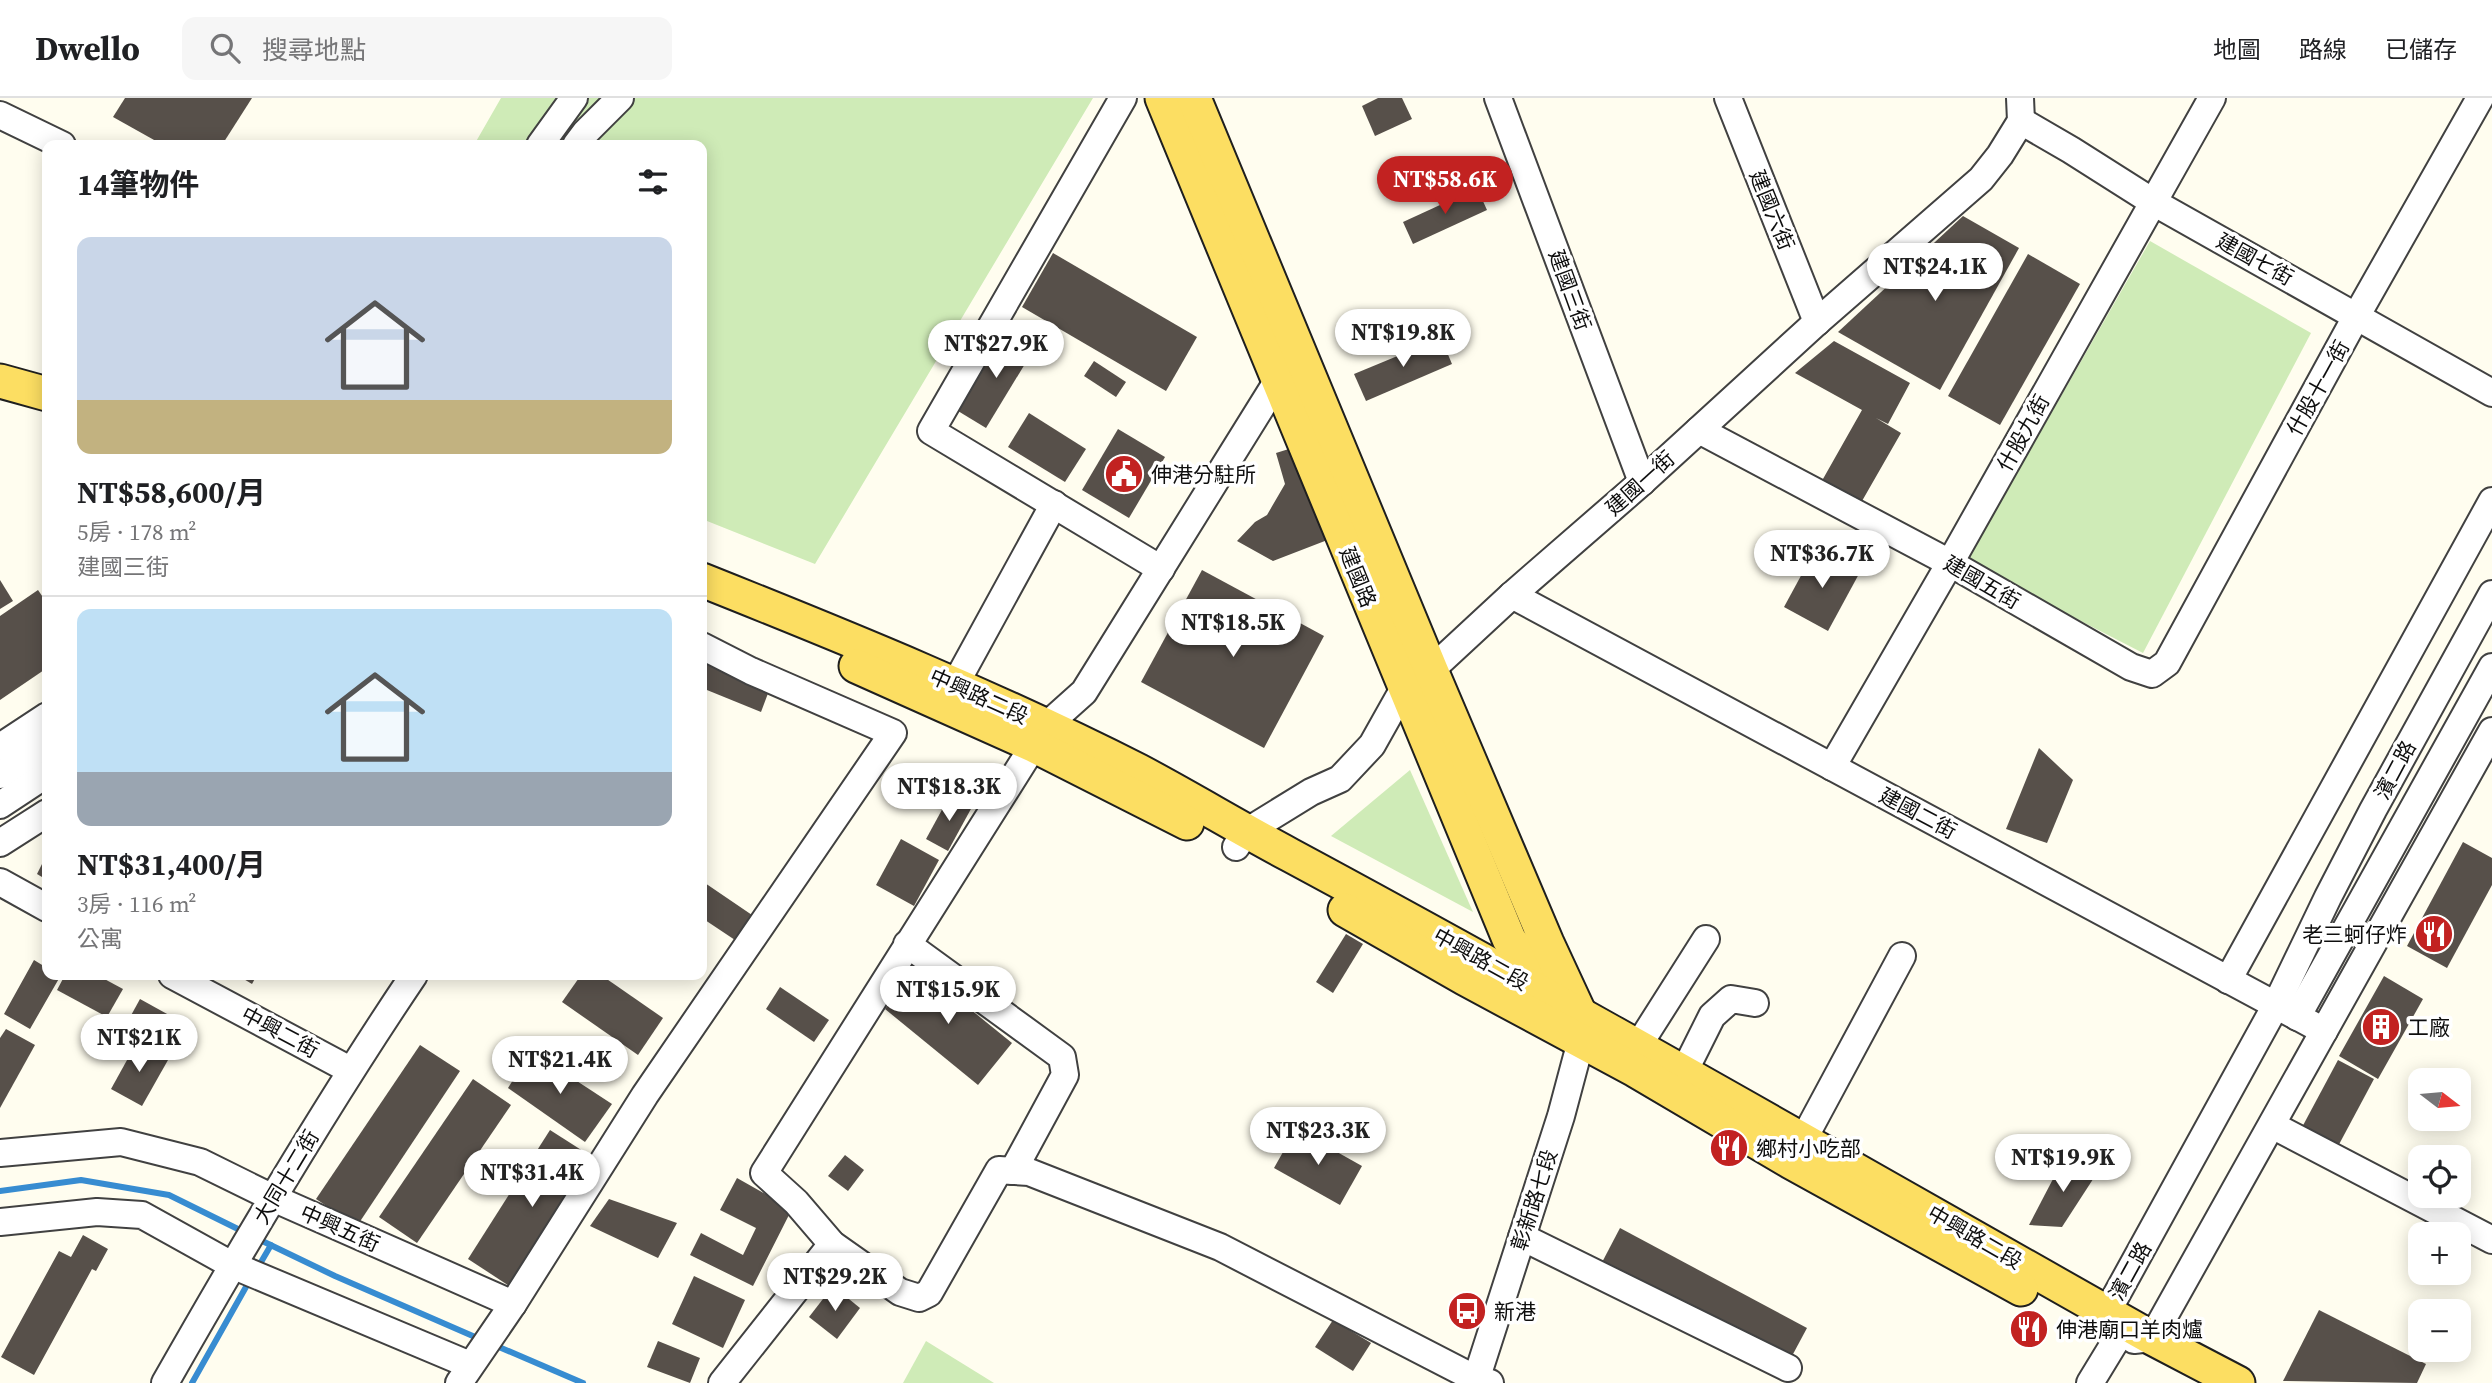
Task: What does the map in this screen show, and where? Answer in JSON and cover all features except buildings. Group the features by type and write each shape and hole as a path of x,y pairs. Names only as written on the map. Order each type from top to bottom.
{"main road":[{"name":"建國路","path":"1162,98 1509,939 1551,997 1581,1028"},
{"name":"建國路","path":"1194,98 1581,1028"},
{"path":"2,376 42,371"},
{"path":"2,376 42,392"},
{"name":"中興路二段","path":"707,582 844,636 949,695"},
{"name":"中興路二段","path":"707,606 949,695 1041,736 1551,997"},
{"name":"中興路二段","path":"1241,840 1464,978 1581,1028 1637,1046 1684,1072 1797,1151"},
{"name":"中興路二段","path":"1581,1028 2111,1327 2192,1383"},
{"name":"中興路二段","path":"2111,1327 2152,1338 2238,1383"}],"street":[{"path":"544,140 574,98"},
{"path":"579,140 620,98"},
{"path":"1123,98 930,431 1161,569"},
{"name":"建國三街","path":"1498,98 1642,482"},
{"name":"建國六街","path":"1728,98 1817,322"},
{"name":"什股九街","path":"1832,767 2212,98"},
{"name":"什股十一街","path":"2152,674 2167,663 2357,315 2480,98"},
{"name":"建國一街","path":"1241,840 1311,792 1340,779 1372,745 1404,688 1431,670 1817,322 1981,179 2000,155 2021,110"},
{"name":"建國七街","path":"2021,110 2071,149 2153,202 2492,393"},
{"path":"0,116 51,140"},
{"path":"1278,380 1084,692 1041,736 764,1173 796,1202 832,1244 900,1292 919,1298 929,1293 999,1170 1029,1172 1220,1247 1480,1382"},
{"name":"建國五街","path":"1699,430 1950,563 2131,667 2152,674"},
{"path":"2228,980 2492,501"},
{"path":"949,695 1054,504"},
{"name":"濱二路","path":"2090,1383 2111,1327 2286,1011 2368,821 2492,594"},
{"name":"建國二街","path":"1512,595 2324,1031"},
{"path":"0,1222 97,1212 142,1215 232,1265 470,1366 509,1310 645,1095 893,733 751,671 707,649"},
{"path":"2286,1011 2492,667"},
{"path":"0,747 42,719"},
{"path":"2152,1338 2492,731"},
{"path":"0,775 42,747"},
{"path":"0,805 42,777"},
{"path":"0,843 42,816"},
{"path":"0,882 42,905"},
{"path":"1637,1046 1706,939"},
{"path":"907,944 1062,1057 1065,1075 1013,1171"},
{"path":"1797,1151 1902,956"},
{"name":"中興二街","path":"181,980 350,1070"},
{"name":"大同十二街","path":"165,1383 232,1265 350,1070 411,980"},
{"path":"1684,1072 1712,1016 1731,999 1755,1003"},
{"name":"彰新路七段","path":"1480,1382 1561,1116 1581,1028"},
{"path":"2272,1125 2492,1240"},
{"name":"中興五街","path":"0,1153 121,1142 200,1163 509,1310"},
{"path":"1522,1237 1788,1368"},
{"path":"722,1383 832,1244"}],"green space":[{"path":"501,98 1093,98 815,564 707,521 707,140 477,140"},
{"path":"2150,241 2311,333 2143,653 1966,562"},
{"path":"1410,770 1473,912 1331,836"},
{"path":"926,1341 994,1383 903,1383"}],"waterway":[{"path":"0,1191 81,1180 169,1195 246,1233"},
{"path":"256,1238 335,1276 482,1340"},
{"path":"257,1269 271,1245"},
{"path":"192,1383 251,1278"},
{"path":"492,1344 583,1383"}],"place":[{"name":"伸港分駐所","path":"1124,474"},
{"name":"老三蚵仔炸","path":"2434,934"},
{"name":"工廠","path":"2381,1027"},
{"name":"鄉村小吃部","path":"1729,1148"},
{"name":"新港","path":"1467,1311"},
{"name":"伸港廟口羊肉爐","path":"2029,1329"}]}
